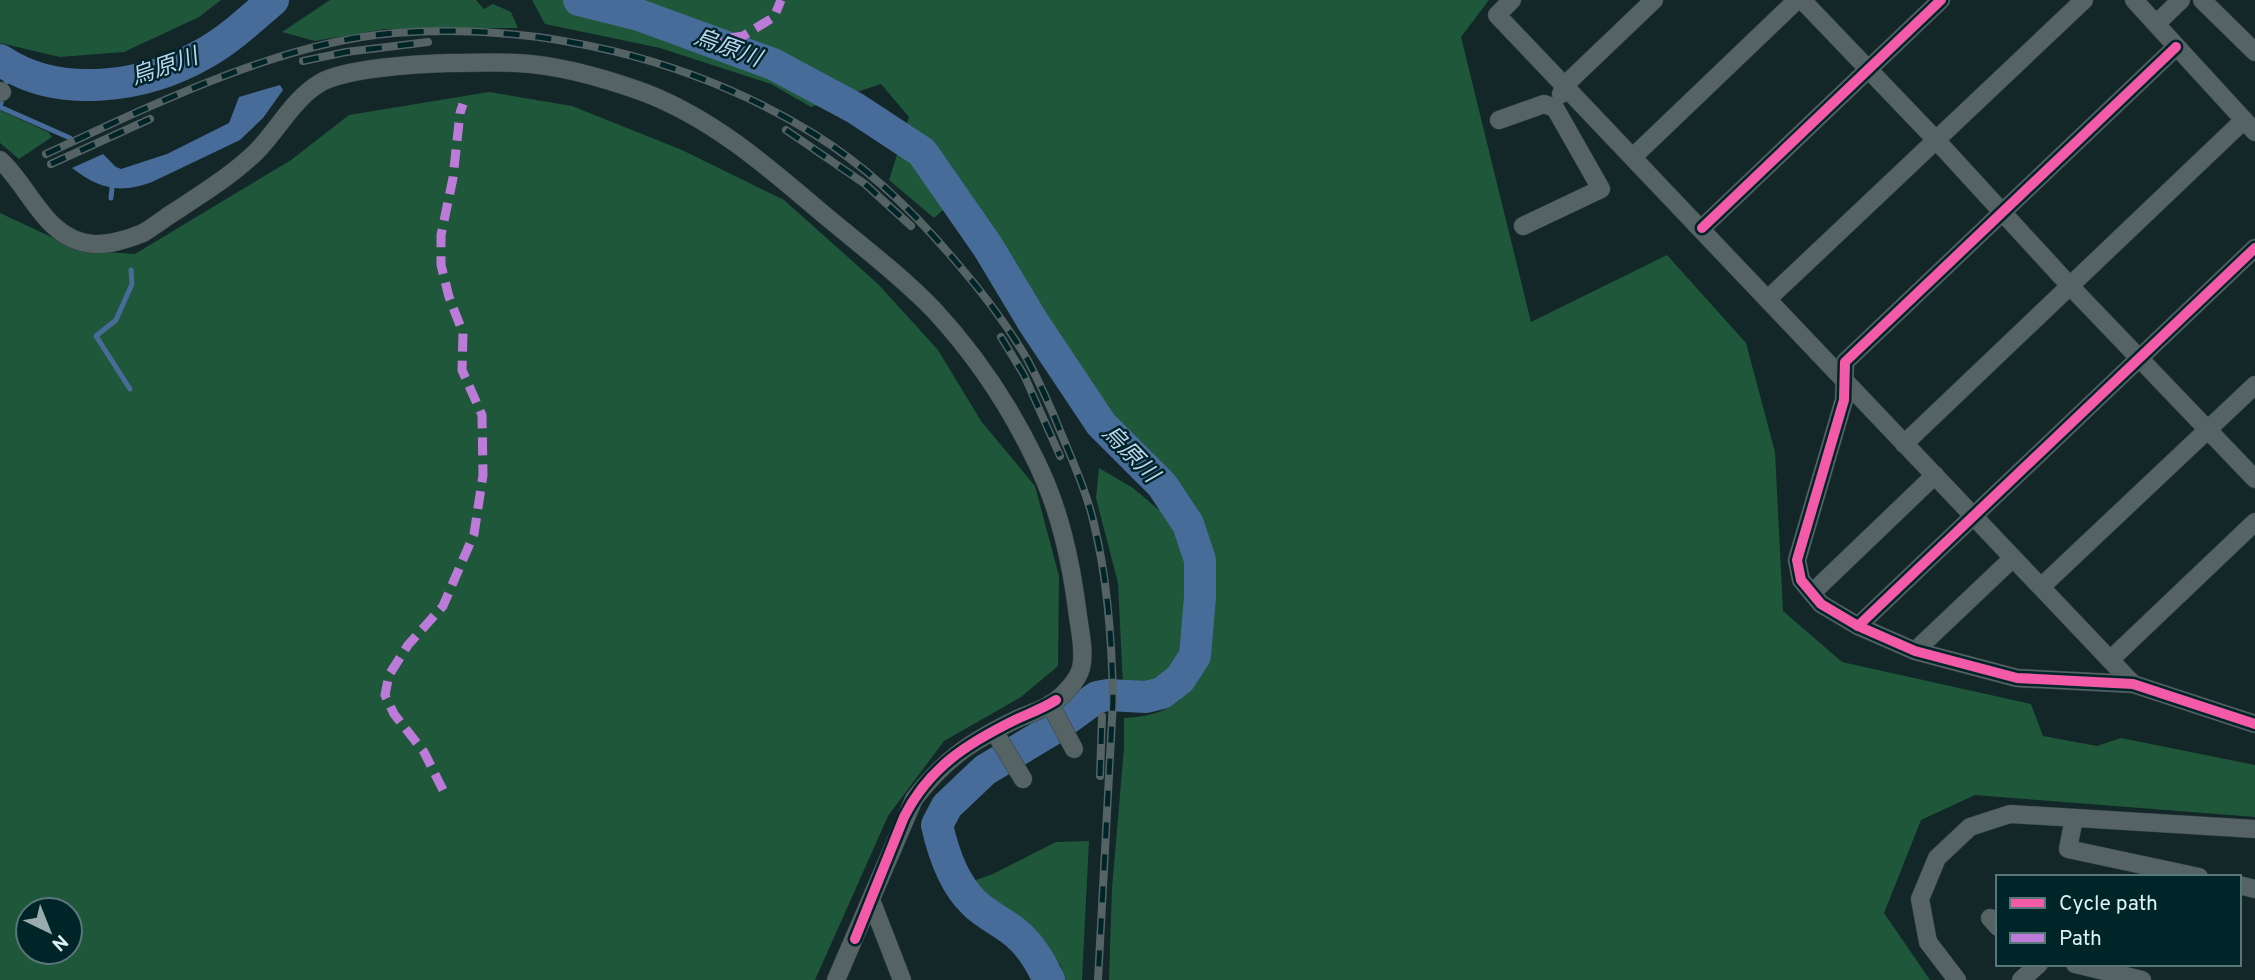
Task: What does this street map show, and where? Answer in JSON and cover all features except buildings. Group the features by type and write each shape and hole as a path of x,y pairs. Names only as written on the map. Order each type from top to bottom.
{"street":[{"path":"1512,0 1497,15 1769,298 2133,684"},
{"path":"1555,108 1565,85 1654,0"},
{"path":"1634,156 1800,0 1937,141 2071,287 2255,479"},
{"path":"1702,228 1941,0"},
{"path":"1769,298 2084,0"},
{"path":"1904,443 2249,126 2134,0"},
{"path":"2156,24 2181,0"},
{"path":"2202,0 2252,43"},
{"path":"2176,47 1845,362 1844,400 1797,560 1801,580 1821,604 1858,626 1915,651 2017,678 2133,684 2255,724"},
{"path":"0,160 52,226 67,238 94,244 119,241 143,233 223,181 254,154 302,99 321,82 351,74 419,64 520,63 574,71 642,92 678,107 721,132 764,163 931,307 958,338 1021,430 1048,486 1066,541 1081,645 1080,669 1074,681 1053,706 952,756 914,799 836,980"},
{"path":"1499,120 1544,104 1555,108 1601,189 1522,226"},
{"path":"1858,626 2255,248"},
{"path":"2042,587 2255,385"},
{"path":"1812,593 1935,475"},
{"path":"2110,660 2255,522"},
{"path":"1915,651 2013,558"},
{"path":"1053,706 1072,744"},
{"path":"996,734 1023,779"},
{"path":"1957,980 1927,942 1920,899 1937,858 1970,827 2010,814 2255,829"},
{"path":"2074,818 2068,849 2190,875"},
{"path":"871,900 902,980"},
{"path":"2083,966 2142,980"}],"green space":[{"path":"0,0 221,0 199,17 124,52 60,57 0,43"},
{"path":"330,0 476,0 484,9 493,4 511,12 518,28 384,29 315,41 282,32"},
{"path":"532,0 1489,0 1461,37 1531,322 1667,255 1746,343 1775,452 1783,611 1842,662 2031,704 2043,736 2097,746 2121,738 2255,765 2255,817 1975,795 1921,820 1884,913 1930,980 1109,980 1112,888 1124,748 1124,718 1150,715 1175,704 1187,690 1194,669 1179,669 1147,685 1123,685 1118,583 1096,498 1099,468 1133,488 1171,520 1191,507 1087,416 1030,333 961,194 934,218 889,180 909,117 881,84 811,107 771,84 660,48 545,24"},
{"path":"489,92 572,106 682,150 784,200 878,284 938,350 981,421 1035,486 1059,576 1058,666 1021,697 944,741 888,816 815,980 0,980 0,213 79,250 135,254 291,160 349,115"},
{"path":"0,110 48,132 52,137 19,159 0,143"},
{"path":"1089,841 1082,980 1063,980 1061,966 1033,933 989,907 976,880 1056,842"}],"water":[{"path":"280,85 283,90 263,118 240,140 152,182 130,188 110,187 92,181 72,168 103,154 121,169 167,154 229,123 239,97"}],"waterway":[{"name":"烏原川","path":"0,60 23,73 48,81 75,85 129,81 181,65 205,53 232,35 273,0"},
{"name":"烏原川","path":"579,0 639,15 773,64 855,108 922,152 988,247 1033,322 1101,424 1162,485 1188,524 1200,560 1200,597 1195,656 1180,679 1162,693 1146,697 1097,697 1053,729 985,770 947,806 937,825 946,856 960,886 979,908 1023,940 1036,956 1049,980"},
{"path":"10,66 0,107 70,138"},
{"path":"111,198 112,188"},
{"path":"130,389 96,336 116,320 132,284 131,270"}],"railway":[{"path":"46,154 172,97 261,63 351,39 395,33 449,31 504,33 558,40 665,66 767,107 814,134 854,162 891,193 925,227 976,286 1011,334 1045,396 1091,512 1106,589 1113,701 1098,980"},
{"path":"303,61 346,52 428,42"},
{"path":"51,164 150,119"},
{"path":"786,130 865,184 911,226"},
{"path":"1001,337 1024,375 1060,456"},
{"path":"1100,776 1102,716"}],"marked path":[{"path":"704,42 743,36 774,17 781,0"},
{"path":"443,790 424,752 394,714 385,695 389,675 408,645 443,606 474,534 483,475 482,415 462,370 463,333 449,297 441,265 441,235 453,178 463,104"}],"cycle path":[{"path":"1702,228 1941,0"},
{"path":"2176,47 1845,362 1844,400 1797,560 1801,580 1821,604 1858,626 1915,651 2017,678 2133,684 2255,724"},
{"path":"1858,626 2255,248"},
{"path":"855,939 904,817 925,784 966,747 1056,700"}]}
